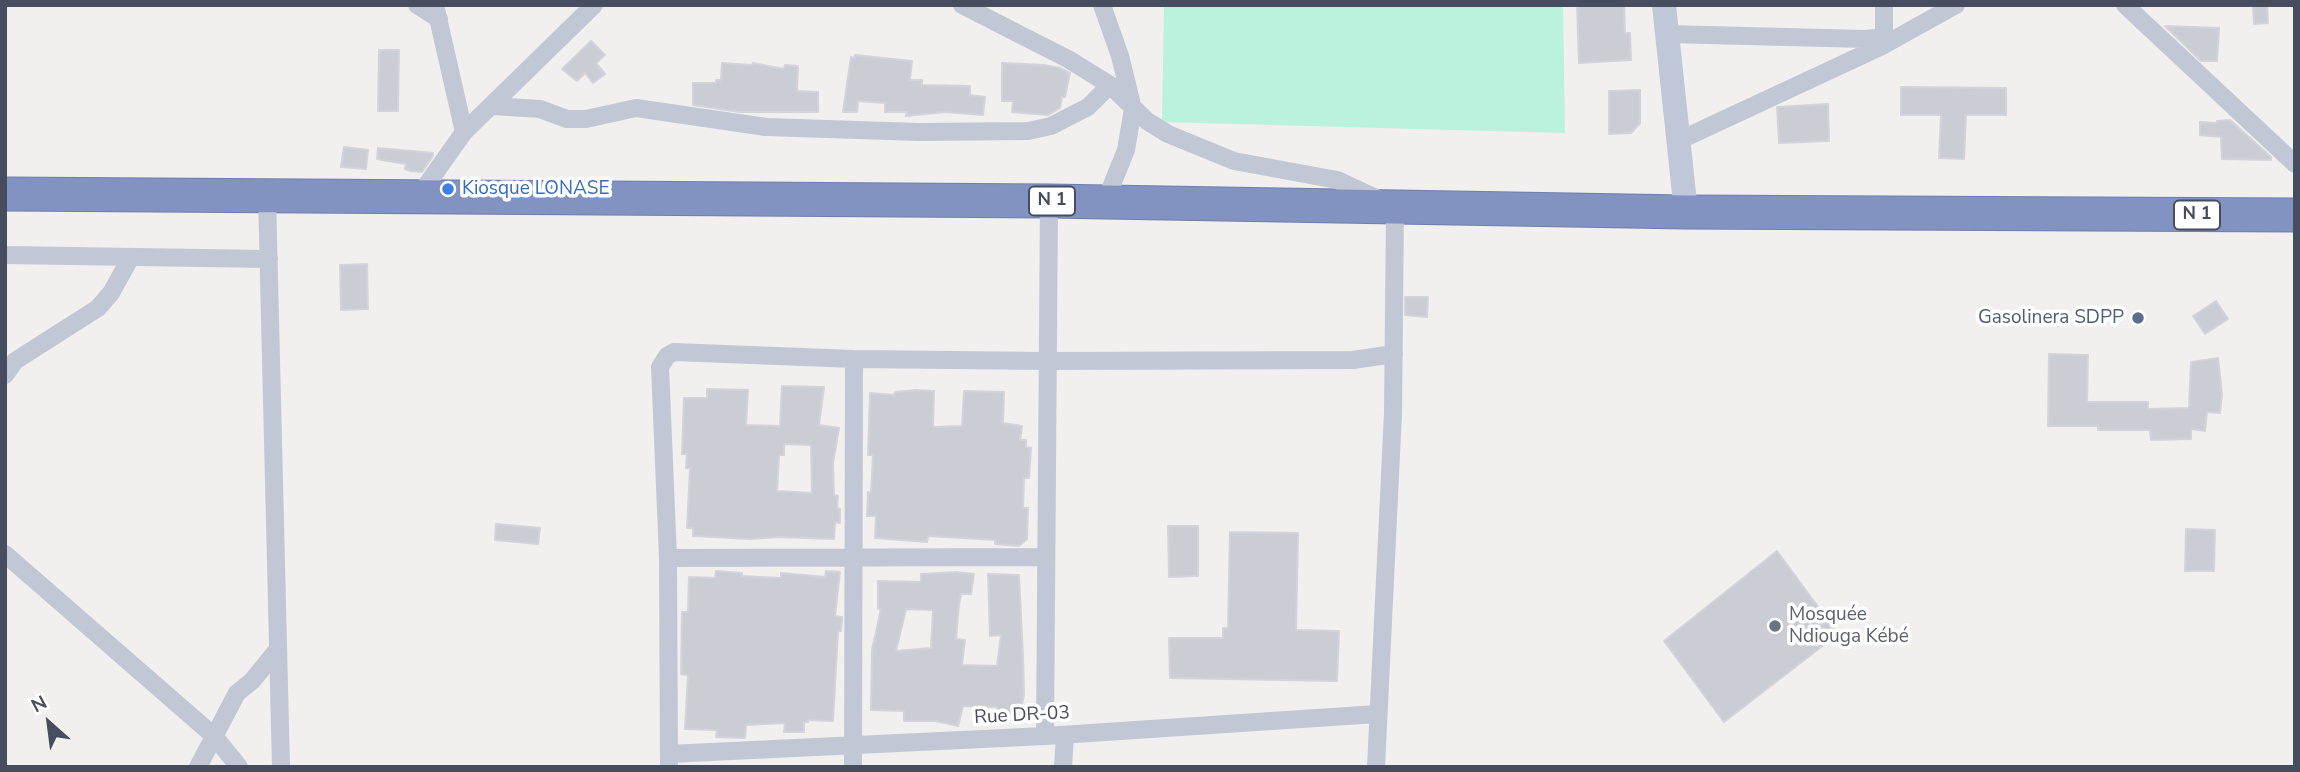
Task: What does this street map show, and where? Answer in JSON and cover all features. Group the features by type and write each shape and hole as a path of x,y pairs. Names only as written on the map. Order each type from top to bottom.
{"highway":[{"name":"N 1","path":"5,194 1049,201 1686,212 2295,215"}],"main road":[{"path":"1664,5 1686,212"}],"street":[{"path":"417,5 437,12 464,132"},
{"path":"418,197 464,132 594,5"},
{"path":"962,5 1068,59 1110,85 1133,109 1168,134 1234,161 1337,180 1395,207 1393,413 1376,767"},
{"path":"1102,5 1133,109 1126,150 1105,202"},
{"path":"1884,5 1884,41"},
{"path":"1678,141 1956,5"},
{"path":"2125,5 2295,164"},
{"path":"1668,34 1884,41"},
{"path":"492,106 540,109 567,119 586,119 636,108 766,127 919,132 1028,131 1051,127 1088,107 1110,85"},
{"path":"267,196 281,767"},
{"path":"1045,736 1049,201"},
{"path":"5,255 269,259"},
{"path":"5,375 15,361 98,309 111,293 131,257"},
{"path":"669,760 668,558 660,367 667,356 674,352 854,359 1048,361 1353,360 1394,354"},
{"path":"853,767 854,359"},
{"path":"5,554 214,736 239,767"},
{"path":"668,558 1046,558"},
{"path":"198,767 237,693 252,681 278,649"},
{"name":"Rue DR-03","path":"669,760 853,745 1065,735 1377,714"},
{"path":"1063,767 1065,735"}],"green space":[{"path":"1164,5 1563,5 1565,133 1162,122"}],"building":[{"path":"1577,5 1624,5 1625,33 1630,33 1631,60 1579,63"},
{"path":"2253,5 2267,5 2268,23 2254,24"},
{"path":"2165,26 2219,28 2217,61 2201,61"},
{"path":"591,41 605,55 596,63 605,74 593,83 585,73 577,81 562,69"},
{"path":"379,50 399,50 398,111 378,111"},
{"path":"855,55 912,61 910,80 922,80 922,85 970,86 970,95 985,97 983,115 945,112 906,116 907,112 885,112 885,103 858,101 857,112 843,112 851,57 855,58"},
{"path":"722,63 753,63 784,69 785,65 798,66 797,91 818,92 818,112 740,112 693,105 693,83 716,83 716,80 721,80"},
{"path":"1002,63 1044,65 1070,73 1060,108 1048,115 1012,112 1013,101 1002,101"},
{"path":"1901,87 2006,88 2006,115 1966,115 1964,159 1939,158 1941,115 1901,115"},
{"path":"1640,90 1640,123 1631,133 1609,134 1609,91"},
{"path":"1828,104 1829,141 1779,143 1777,107"},
{"path":"2230,120 2271,157 2271,160 2222,159 2221,137 2200,135 2200,122 2217,123"},
{"path":"344,147 368,150 366,169 341,167"},
{"path":"378,148 433,153 433,156 422,172 411,171 405,169 406,164 377,159"},
{"path":"367,264 368,309 341,310 340,265"},
{"path":"1405,297 1428,297 1427,317 1405,315"},
{"path":"2216,301 2228,319 2205,334 2193,316"},
{"path":"2049,354 2088,355 2087,402 2148,402 2148,409 2189,408 2191,362 2218,358 2222,394 2220,413 2207,412 2205,431 2191,429 2191,439 2151,440 2150,430 2048,426"},
{"path":"782,386 824,387 819,425 839,428 833,463 834,495 838,496 840,523 835,522 834,539 693,536 693,528 687,528 690,468 686,468 687,454 682,454 684,398 707,398 707,389 748,390 746,425 780,426","holes":["784,444 811,445 812,493 777,491 779,455 784,455"]},
{"path":"934,391 933,427 962,426 964,391 1004,392 1003,423 1022,426 1020,440 1026,440 1026,447 1031,448 1029,478 1024,478 1023,508 1028,508 1027,539 1019,546 995,544 995,540 928,536 927,542 875,538 876,516 867,516 873,455 868,455 870,393 894,395 895,392"},
{"path":"496,524 540,528 538,544 495,540"},
{"path":"1168,526 1198,526 1198,576 1169,577"},
{"path":"2186,529 2215,530 2214,571 2185,571"},
{"path":"1230,532 1298,533 1296,630 1339,631 1337,681 1170,678 1169,638 1223,638 1223,628 1228,628"},
{"name":"Mosquée Ndiouga Kébé","path":"1777,551 1838,634 1724,722 1664,641"},
{"path":"716,571 742,573 742,576 781,578 781,573 825,577 826,571 840,572 835,616 842,617 842,620 841,631 838,631 833,721 808,720 804,722 804,732 784,732 785,723 746,725 745,738 716,737 717,730 685,729 688,675 681,674 682,612 688,612 689,577 715,578"},
{"path":"921,574 974,574 971,594 961,594 959,605 956,639 965,640 962,665 997,666 1001,635 990,636 988,574 1019,575 1024,695 1020,713 995,715 997,707 963,706 958,726 936,721 904,721 904,711 871,710 872,650 881,609 878,609 878,581 921,582","holes":["906,609 933,610 931,648 896,651"]}],"place":[{"name":"Kiosque LONASE","path":"448,189"},
{"name":"Gasolinera SDPP","path":"2138,318"},
{"name":"Mosquée Ndiouga Kébé","path":"1775,626"}]}
